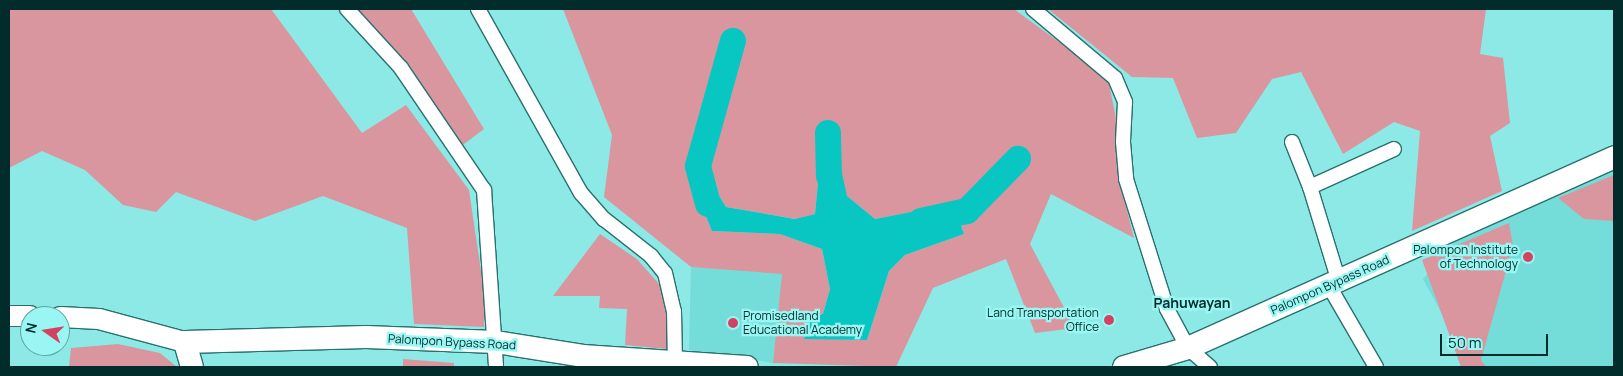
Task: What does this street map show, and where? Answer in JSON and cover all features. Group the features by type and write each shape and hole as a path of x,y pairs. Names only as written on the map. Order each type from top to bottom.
{"main road":[{"name":"Palompon Bypass Road","path":"1124,367 1188,348 1614,157"},
{"path":"70,318 99,319 185,342 192,367"},
{"name":"Palompon Bypass Road","path":"185,342 366,337 496,342 583,356 747,367"}],"street":[{"path":"347,9 401,68 484,190 496,342 496,367"},
{"path":"478,9 581,193 604,219 651,256 665,273 674,311 675,361"},
{"path":"1033,9 1114,78 1125,102 1123,142 1126,179 1167,309 1188,348 1210,367"},
{"path":"1292,142 1310,187 1334,284 1376,367"},
{"path":"1310,187 1394,149"}],"shaded area":[{"path":"9,9 271,9 362,133 406,105 469,190 485,298 484,327 414,324 407,228 323,196 255,221 176,192 156,212 123,205 85,170 42,151 9,168"},
{"path":"355,9 411,9 484,129 460,147"},
{"path":"563,9 1014,9 1108,78 1116,119 1123,194 1134,238 1051,194 1030,244 1075,328 1035,333 1006,259 933,288 896,367 773,363 782,274 691,267 604,197 612,135","holes":["822,141 847,196 875,219 953,205 964,234 905,255 889,271 867,340 804,338 810,317 823,314 830,289 822,249 780,234 712,231 698,197 699,142 710,144 711,183 726,207 796,219 815,214"]},
{"path":"1048,9 1486,9 1480,54 1503,58 1510,123 1490,136 1502,191 1412,231 1420,131 1394,122 1343,154 1301,72 1272,79 1236,133 1197,138 1173,78 1132,77"},
{"path":"822,141 835,142 847,196 875,219 953,204 964,234 905,255 889,271 867,340 804,339 810,317 823,314 830,289 822,249 780,234 712,231 698,197 699,142 710,144 711,183 726,207 795,219 815,214"},
{"name":"Palompon Institute of Technology","path":"1614,170 1614,367 1471,367 1423,279 1460,236"},
{"path":"1614,175 1614,221 1584,219 1558,198"},
{"path":"1509,223 1513,246 1481,360 1486,367 1461,367 1422,260"},
{"path":"600,234 637,259 659,284 668,311 667,349 625,345 627,309 599,308 600,296 553,296"},
{"name":"Promisedland Educational Academy","path":"691,267 783,273 773,363 689,350"},
{"path":"118,344 160,353 177,367 69,367 71,348"},
{"path":"403,359 454,363 454,367 403,367"}],"waterway":[{"path":"708,204 698,166 733,41"},
{"path":"828,133 829,176"},
{"path":"921,221 967,211 1018,159"}],"place":[{"name":"Palompon Institute of Technology","path":"1528,257"},
{"name":"Land Transportation Office","path":"1109,320"},
{"name":"Promisedland Educational Academy","path":"733,323"}],"district":[{"name":"Pahuwayan","path":"1192,303"}]}
